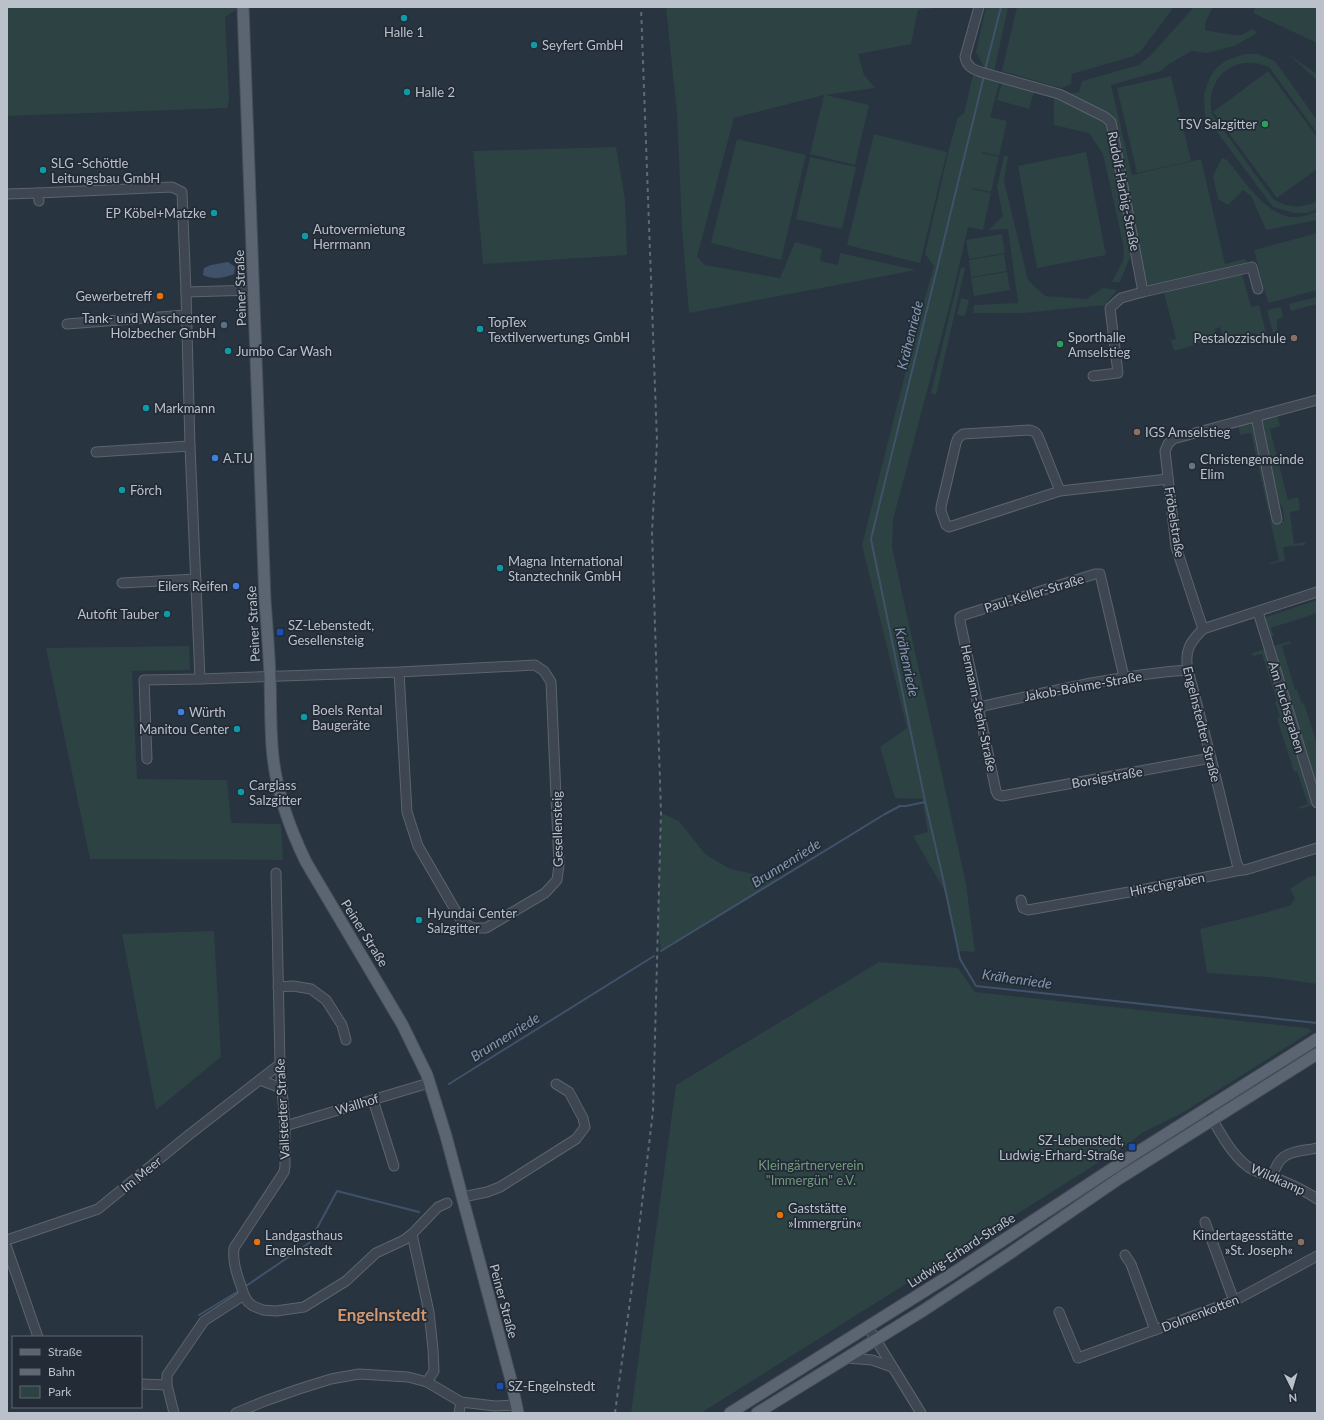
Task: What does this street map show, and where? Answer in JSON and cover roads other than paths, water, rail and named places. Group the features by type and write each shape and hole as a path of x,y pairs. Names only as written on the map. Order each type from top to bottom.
{"main road":[{"name":"Peiner Straße","path":"243,7 265,601 273,757 283,805 296,842 326,898 380,984 402,1024 429,1082 463,1197 517,1409"},
{"name":"Ludwig-Erhard-Straße","path":"730,1413 947,1277 1073,1193 1206,1108 1317,1040"},
{"path":"757,1413 1006,1256 1120,1178 1317,1054"}],"street":[{"name":"Rudolf-Harbig-Straße","path":"979,7 965,57 968,66 978,71 1060,94 1109,119 1111,122 1143,292"},
{"path":"7,194 39,197 172,187 182,192 190,446 200,680"},
{"path":"1093,376 1118,373 1110,308 1121,298 1252,267 1258,288"},
{"path":"186,292 254,290"},
{"path":"67,324 186,315"},
{"path":"1277,519 1256,416 1317,400"},
{"name":"Fröbelstraße","path":"1204,629 1176,547 1165,451 1168,444 1173,439 1256,416"},
{"path":"1060,491 1038,436 1035,432 1030,430 963,434 958,438 956,443 941,511 946,525 949,527 1060,491 1168,479"},
{"path":"96,452 190,446"},
{"name":"Paul-Keller-Straße","path":"960,617 1031,593 1095,574 1100,574 1124,677"},
{"path":"122,583 196,578"},
{"path":"1204,629 1317,592"},
{"name":"Am Fuchsgraben","path":"1258,612 1317,803"},
{"name":"Hermann-Stehr-Straße","path":"960,617 996,791 998,795 1002,796"},
{"name":"Engelnstedter Straße","path":"1204,629 1196,636 1189,647 1186,654 1186,661 1237,864 1241,870"},
{"name":"Gesellensteig","path":"147,759 144,680 200,680 535,665 544,671 551,682 559,865 557,880 545,893 486,928 472,928 461,920 418,846 407,812 399,672"},
{"name":"Jakob-Böhme-Straße","path":"979,707 1059,689 1124,677 1188,670"},
{"name":"Borsigstraße","path":"1002,796 1211,758"},
{"name":"Hirschgraben","path":"1021,900 1023,908 1028,910 1245,870 1269,864 1317,848"},
{"name":"Vallstedter Straße","path":"244,1295 234,1266 234,1248 284,1172 285,1166 280,1064 276,873"},
{"path":"278,987 293,986 311,989 326,1000 342,1025 346,1040"},
{"name":"Im Meer","path":"7,1240 98,1209 190,1134 280,1064"},
{"path":"260,1080 281,1088"},
{"name":"Wallhof","path":"284,1126 429,1082"},
{"path":"463,1197 487,1192 500,1187 576,1139 585,1127 584,1118 569,1092 556,1084"},
{"path":"373,1100 394,1166"},
{"path":"1206,1108 1213,1119"},
{"name":"Wildkamp","path":"1213,1119 1222,1136 1238,1158 1248,1167 1301,1188 1317,1199"},
{"path":"1272,1176 1279,1161 1292,1152 1317,1148"},
{"path":"174,1413 167,1384 167,1375 204,1321 244,1295 248,1302 262,1310 276,1311 304,1307 346,1281 376,1253 404,1240 412,1234 438,1207 447,1203"},
{"path":"1205,1222 1234,1301"},
{"path":"412,1234 429,1312 433,1349 434,1371 427,1382"},
{"path":"7,1248 38,1336"},
{"path":"1125,1254 1131,1264 1155,1330"},
{"name":"Dolmenkotten","path":"1059,1312 1078,1358 1234,1301 1317,1256"},
{"path":"868,1327 921,1413"},
{"path":"846,1358 872,1360 892,1367"},
{"path":"236,1413 299,1389 331,1379 359,1374 408,1377 427,1382 461,1402 517,1409"},
{"path":"142,1384 167,1384"},
{"path":"459,1413 461,1402"}],"water":[{"path":"228,262 235,267 234,274 227,277 218,278 210,278 203,275 204,268 211,265"}],"waterway":[{"name":"Krähenriede","path":"985,70 1001,7"},
{"name":"Krähenriede","path":"984,76 871,539 925,801 960,959 976,986 1317,1023"},
{"name":"Brunnenriede","path":"661,951 885,814 900,806 925,802"},
{"name":"Brunnenriede","path":"449,1084 654,956"},
{"name":"Brunnenriede","path":"246,1286 309,1243 337,1191 419,1212"},
{"name":"Brunnenriede","path":"199,1315 237,1292"}],"railway":[{"path":"615,1413 653,1111 661,813 652,532 657,442 641,7"}],"place":[{"name":"Halle 1","path":"404,18"},
{"name":"Seyfert GmbH","path":"534,45"},
{"name":"Halle 2","path":"407,92"},
{"name":"TSV Salzgitter","path":"1265,124"},
{"name":"SLG -Schöttle Leitungsbau GmbH","path":"43,170"},
{"name":"EP Köbel+Matzke","path":"214,213"},
{"name":"Autovermietung Herrmann","path":"305,236"},
{"name":"Gewerbetreff","path":"160,296"},
{"name":"Tank- und Waschcenter Holzbecher GmbH","path":"224,325"},
{"name":"TopTex Textilverwertungs GmbH","path":"480,329"},
{"name":"Pestalozzischule","path":"1294,338"},
{"name":"Sporthalle Amselstieg","path":"1060,344"},
{"name":"Jumbo Car Wash","path":"228,351"},
{"name":"Markmann","path":"146,408"},
{"name":"IGS Amselstieg","path":"1137,432"},
{"name":"A.T.U","path":"215,458"},
{"name":"Christengemeinde Elim","path":"1192,466"},
{"name":"Förch","path":"122,490"},
{"name":"Magna International Stanztechnik GmbH","path":"500,568"},
{"name":"Eilers Reifen","path":"236,586"},
{"name":"Autofit Tauber","path":"167,614"},
{"name":"SZ-Lebenstedt, Gesellensteig","path":"280,632"},
{"name":"Würth","path":"181,712"},
{"name":"Boels Rental Baugeräte","path":"304,717"},
{"name":"Manitou Center","path":"237,729"},
{"name":"Carglass Salzgitter","path":"241,792"},
{"name":"Hyundai Center Salzgitter","path":"419,920"},
{"name":"SZ-Lebenstedt, Ludwig-Erhard-Straße","path":"1132,1147"},
{"name":"Gaststätte »Immergrün«","path":"780,1215"},
{"name":"Landgasthaus Engelnstedt","path":"257,1242"},
{"name":"Kindertagesstätte »St. Joseph«","path":"1301,1242"},
{"name":"SZ-Engelnstedt","path":"500,1386"}],"district":[{"name":"Engelnstedt","path":"382,1315"}],"park label":[{"name":"Kleingärtnerverein \"Immergün\" e.V.","path":"811,1172"}]}
